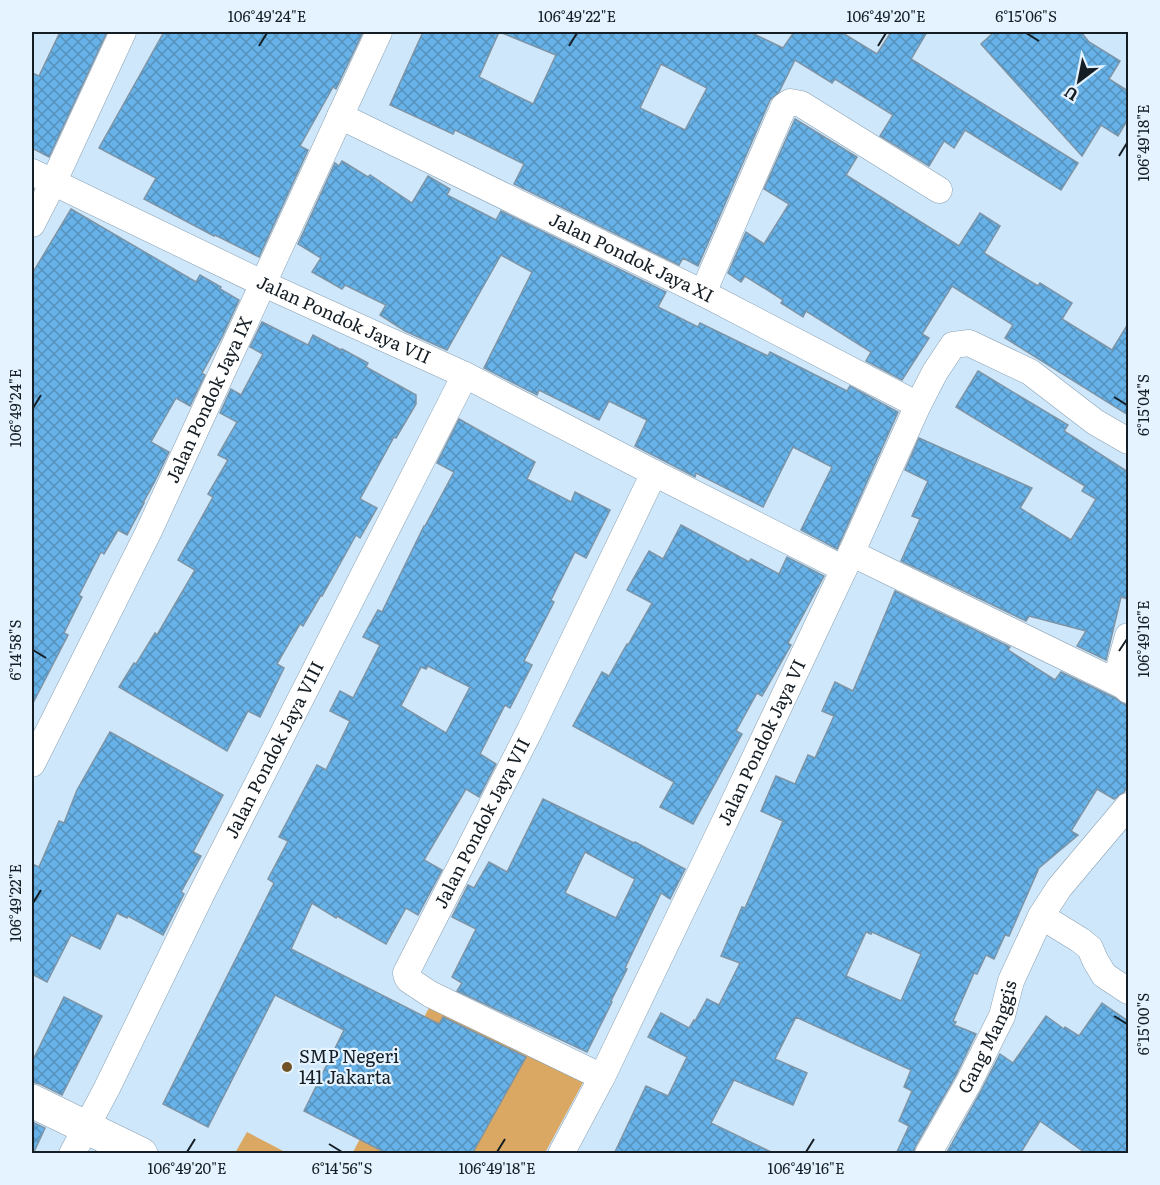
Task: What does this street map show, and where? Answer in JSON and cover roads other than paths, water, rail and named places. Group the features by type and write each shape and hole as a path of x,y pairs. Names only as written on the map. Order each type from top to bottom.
{"street":[{"path":"32,224 42,178 123,32"},
{"name":"Jalan Pondok Jaya IX","path":"32,764 148,533 379,32"},
{"path":"703,293 784,106 789,102 801,104 939,190"},
{"name":"Jalan Pondok Jaya XI","path":"340,116 703,293 918,405"},
{"name":"Jalan Pondok Jaya VII","path":"42,178 264,284 465,375 654,473 1126,688"},
{"name":"Jalan Pondok Jaya VI","path":"561,1154 602,1077 847,561 918,405 952,345 969,343 1030,372 1095,422 1128,441"},
{"name":"Jalan Pondok Jaya VIII","path":"79,1140 107,1088 207,882 465,375"},
{"name":"Jalan Pondok Jaya VII","path":"602,1077 430,994 410,980 406,973 530,730 654,473"},
{"path":"1126,688 1119,672 1128,636"},
{"name":"Gang Manggis","path":"928,1154 969,1082 1002,1016 1011,981 1041,916 1059,888 1128,806"},
{"path":"1041,916 1090,948 1104,975 1128,991"},
{"path":"32,1101 79,1140 141,1154"}],"place":[{"name":"SMP Negeri 141 Jakarta","path":"287,1067"}]}
